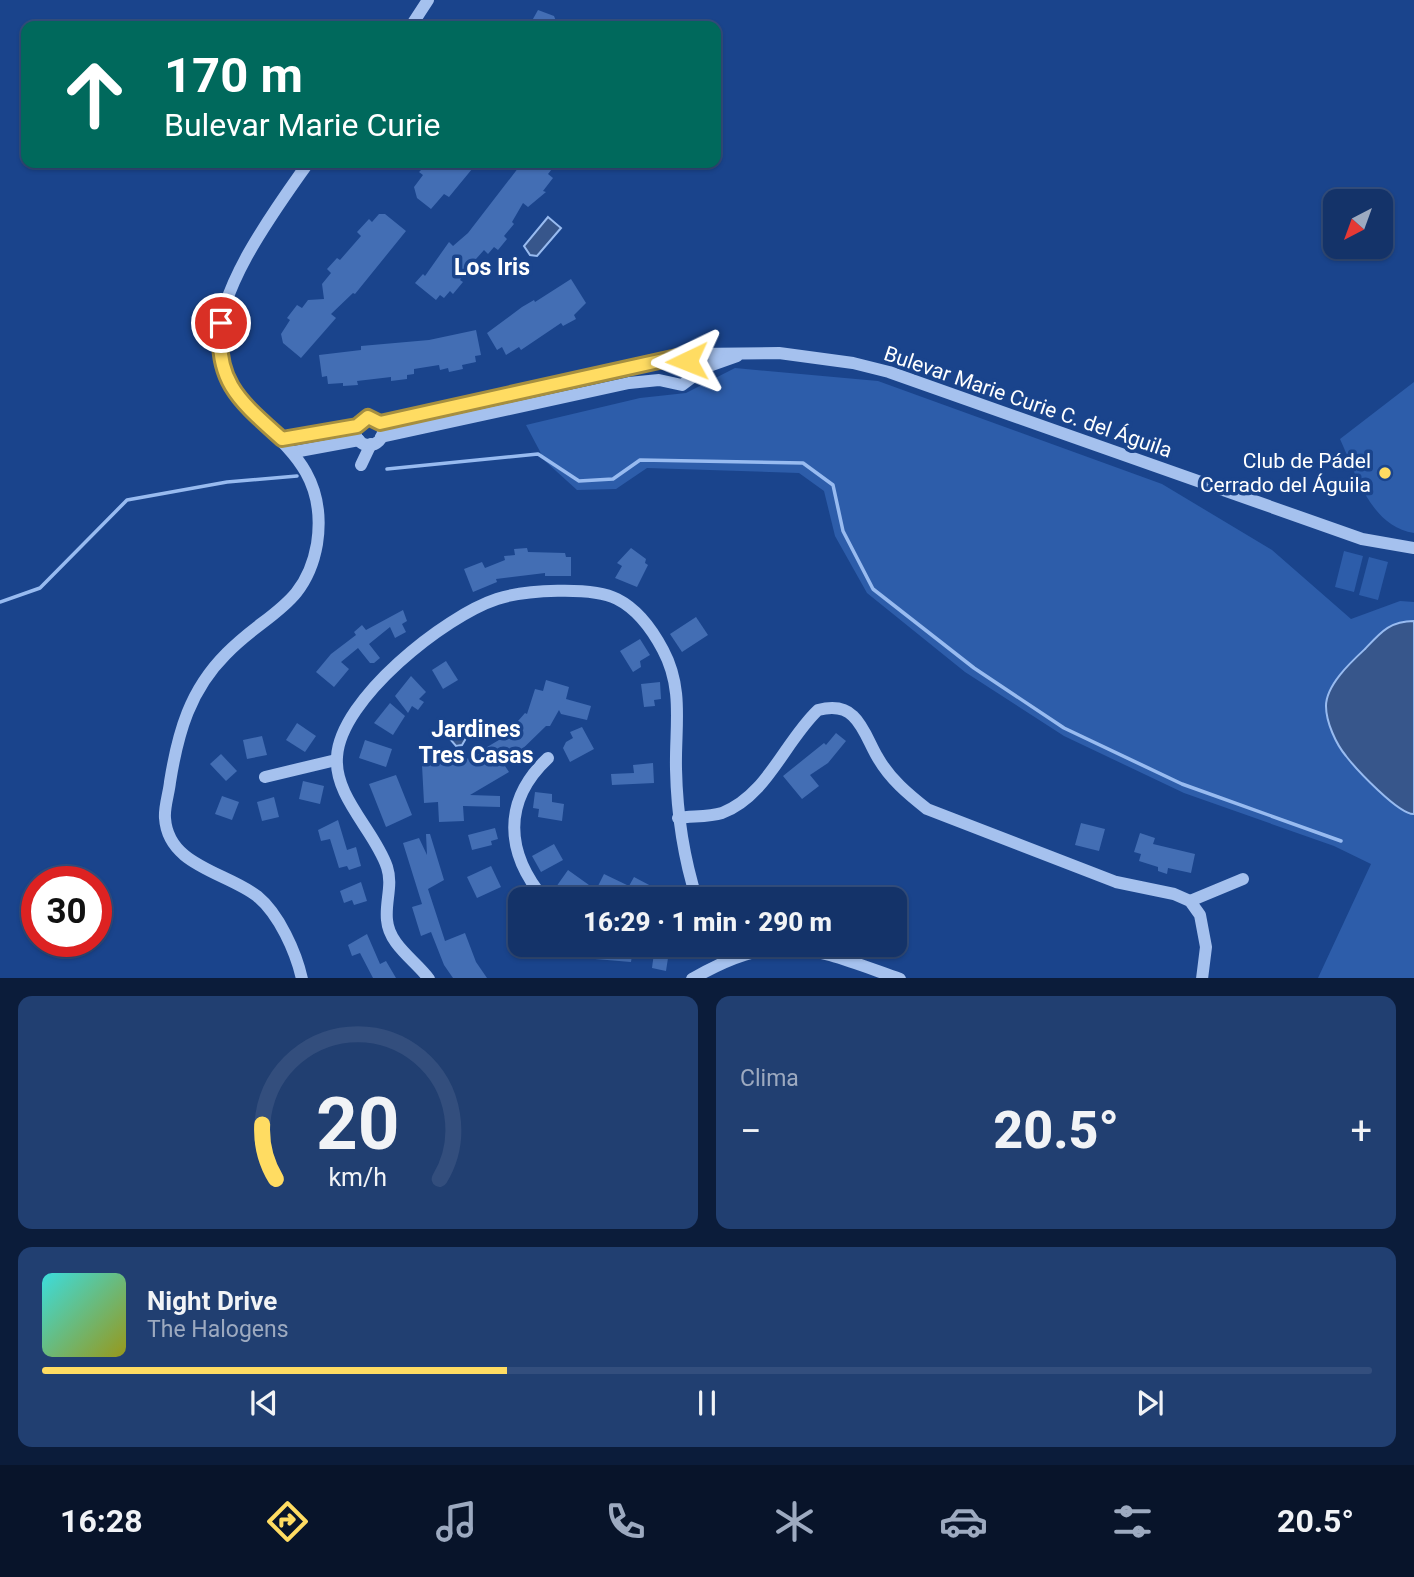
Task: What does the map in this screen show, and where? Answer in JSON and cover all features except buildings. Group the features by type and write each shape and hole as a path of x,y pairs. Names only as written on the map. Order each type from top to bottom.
{"street":[{"path":"414,21 428,0"},
{"path":"302,978 283,930 258,897 187,859 171,841 165,818 181,729 200,684 227,652 292,601 304,586 312,566 320,524 308,474 294,452 244,404 230,384 222,368 218,345 221,323 245,256 305,168"},
{"name":"Bulevar Marie Curie C. del Águila","path":"357,426 368,417 380,423 673,358 715,352 818,357 889,372 1362,539 1414,548"},
{"name":"Bulevar Marie Curie C. del Águila","path":"294,452 371,441 629,383 659,380 682,385 706,367 744,353"},
{"path":"672,384 664,371 673,358 690,366 688,381"},
{"path":"362,465 380,423"},
{"path":"282,439 357,426 371,441"},
{"path":"429,978 391,935 387,919 390,887 387,866 341,780 336,760 338,745 349,723 382,676 415,647 458,619 496,599 540,591 616,598 639,616 663,651 675,682 679,705 676,767 678,818 684,858 693,887"},
{"path":"678,818 720,814 735,806 753,791 818,710 830,707 842,709 854,716 880,761 904,791 927,809 1116,882 1174,894 1190,901 1200,915 1206,947 1202,978"},
{"path":"536,887 523,868 515,841 514,815 520,793 530,774 548,758"},
{"path":"265,777 336,760"},
{"path":"1190,901 1243,879"},
{"path":"692,978 726,959 764,948 788,947 808,950 900,978"}],"shaded area":[{"path":"548,217 561,228 537,256 530,255 524,246"},
{"path":"735,368 878,381 1162,484 1272,550 1351,619 1400,601 1414,602 1414,978 1318,978 1371,864 1334,846 1184,793 1064,736 965,672 867,593 835,536 824,491 799,473 647,468 616,489 577,490 545,461 526,425 640,398 686,393"},
{"name":"Club de Pádel Cerrado del Águila","path":"1414,382 1414,533 1386,520 1375,509 1359,482 1340,439"},
{"path":"1344,551 1363,556 1354,592 1335,587"},
{"path":"1369,557 1388,562 1378,600 1359,595"},
{"path":"1414,621 1414,814 1389,800 1346,756 1332,733 1326,706 1335,682 1376,637 1392,625"},
{"path":"472,721 477,723 477,730 469,733 462,745 456,746 450,739 452,733"}],"waterway":[{"path":"387,469 538,454 579,481 613,479 640,460 803,463 833,485 843,531 873,589 974,668 1064,728 1182,784 1341,841"},
{"path":"0,602 40,588 127,500 227,482 297,476"}],"place":[{"name":"Club de Pádel Cerrado del Águila","path":"1385,473"}],"district":[{"name":"Los Iris","path":"492,267"},
{"name":"Jardines Tres Casas","path":"476,742"}],"route":[{"path":"221,323 218,345 222,368 230,384 244,404 282,439 357,426 363,418 368,417 380,423 480,403 677,357 687,361"}]}
